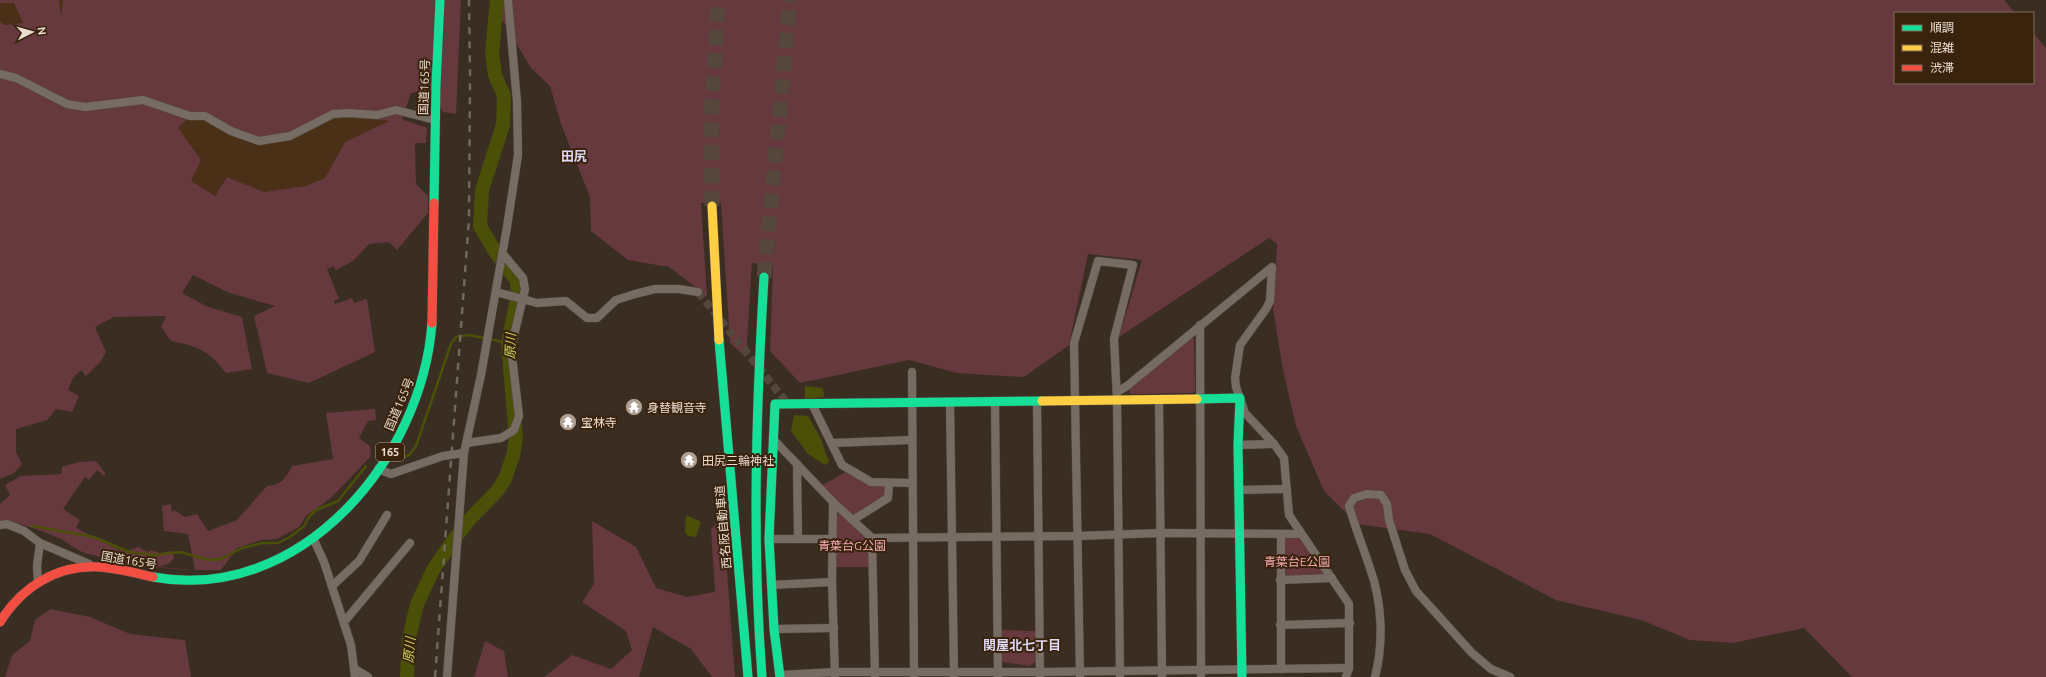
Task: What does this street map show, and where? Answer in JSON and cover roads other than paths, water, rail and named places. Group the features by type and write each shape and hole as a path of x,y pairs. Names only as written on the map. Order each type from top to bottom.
{"main road":[{"name":"国道165号","path":"0,622 16,599 44,578 80,567 93,567 170,579 220,578 284,557 314,540 343,513 378,469 402,431 422,382 427,361 433,292 435,120 440,0"},
{"name":"西名阪自動車道","path":"712,206 720,349 748,677"},
{"path":"762,677 756,592 754,513 757,390 764,278"},
{"path":"780,676 774,629 768,539 775,404 995,402 1076,400 1117,396 1159,400 1240,398 1238,445 1241,673"}],"street":[{"path":"447,677 464,453 472,425 503,254 518,154 517,102 508,0"},
{"path":"0,74 16,78 67,104 85,107 143,100 190,116 205,116 231,131 259,141 290,136 333,114 348,113 377,115 396,110 435,120"},
{"path":"466,443 501,438 514,430 519,416 512,348 525,289 523,278 503,254"},
{"path":"1080,675 1074,343 1098,261 1133,265 1114,338 1117,396 1120,674"},
{"path":"1117,396 1200,325 1272,267 1268,305 1240,345 1235,378 1245,413 1274,444 1284,458 1288,515 1349,604 1349,668 1346,677"},
{"path":"496,292 538,303 566,301 587,318 597,318 616,300 649,291 679,289 698,292"},
{"path":"1200,325 1201,674"},
{"path":"912,372 911,483 914,674"},
{"path":"1159,400 1162,674"},
{"path":"1037,401 1040,675"},
{"path":"950,402 954,674"},
{"path":"995,402 998,674"},
{"path":"812,404 842,465 871,482 911,483"},
{"path":"773,439 833,502 872,538 1077,536 1160,533 1300,534"},
{"path":"832,443 911,440"},
{"path":"1238,445 1274,444"},
{"path":"378,469 392,474 443,456 464,453"},
{"path":"797,464 798,539"},
{"path":"853,520 888,498 889,483"},
{"path":"1239,490 1287,489"},
{"path":"1375,677 1380,658 1381,626 1378,597 1349,506 1354,498 1367,494 1381,495 1386,504 1389,520 1405,570 1416,590 1472,653 1491,669 1510,677"},
{"path":"833,502 832,582 835,675"},
{"path":"332,586 359,561 387,515"},
{"path":"0,525 7,524 24,531 40,543 93,567"},
{"path":"1281,534 1281,669"},
{"path":"872,538 875,675"},
{"path":"768,539 832,539"},
{"path":"314,540 344,622 351,645 355,673 368,677"},
{"path":"38,583 40,543"},
{"path":"344,622 410,543"},
{"path":"1280,580 1332,578"},
{"path":"771,585 832,582"},
{"path":"1280,625 1350,623"},
{"path":"774,629 834,628"},
{"path":"780,676 914,674 1201,674 1241,673 1281,669 1349,668"}],"waterway":[{"name":"原川","path":"407,677 409,638 417,604 433,570 452,542 469,520 498,490 505,479 513,456 516,438 508,343 518,294 517,281 496,253 480,226 482,190 503,125 504,96 495,75 492,53 497,0"},
{"path":"400,459 409,455 416,446 451,344 456,337 469,335 508,343"},
{"path":"32,526 94,537 129,552 154,555 180,552 209,560 221,559 242,548 262,543 278,543 290,537 304,526 309,517 316,510 338,501 366,466"}],"tunnel":[{"path":"712,206 711,119 718,0"},
{"path":"764,277 790,0"},
{"path":"698,292 788,404"}],"railway":[{"path":"435,677 469,219 469,0"}],"place":[{"name":"身替観音寺","path":"634,407"},
{"name":"宝林寺","path":"568,422"},
{"name":"田尻三輪神社","path":"689,460"}],"district":[{"name":"田尻","path":"574,156"},
{"name":"関屋北七丁目","path":"1022,645"}],"park label":[{"name":"青葉台G公園","path":"852,545"},
{"name":"青葉台E公園","path":"1297,561"}]}
